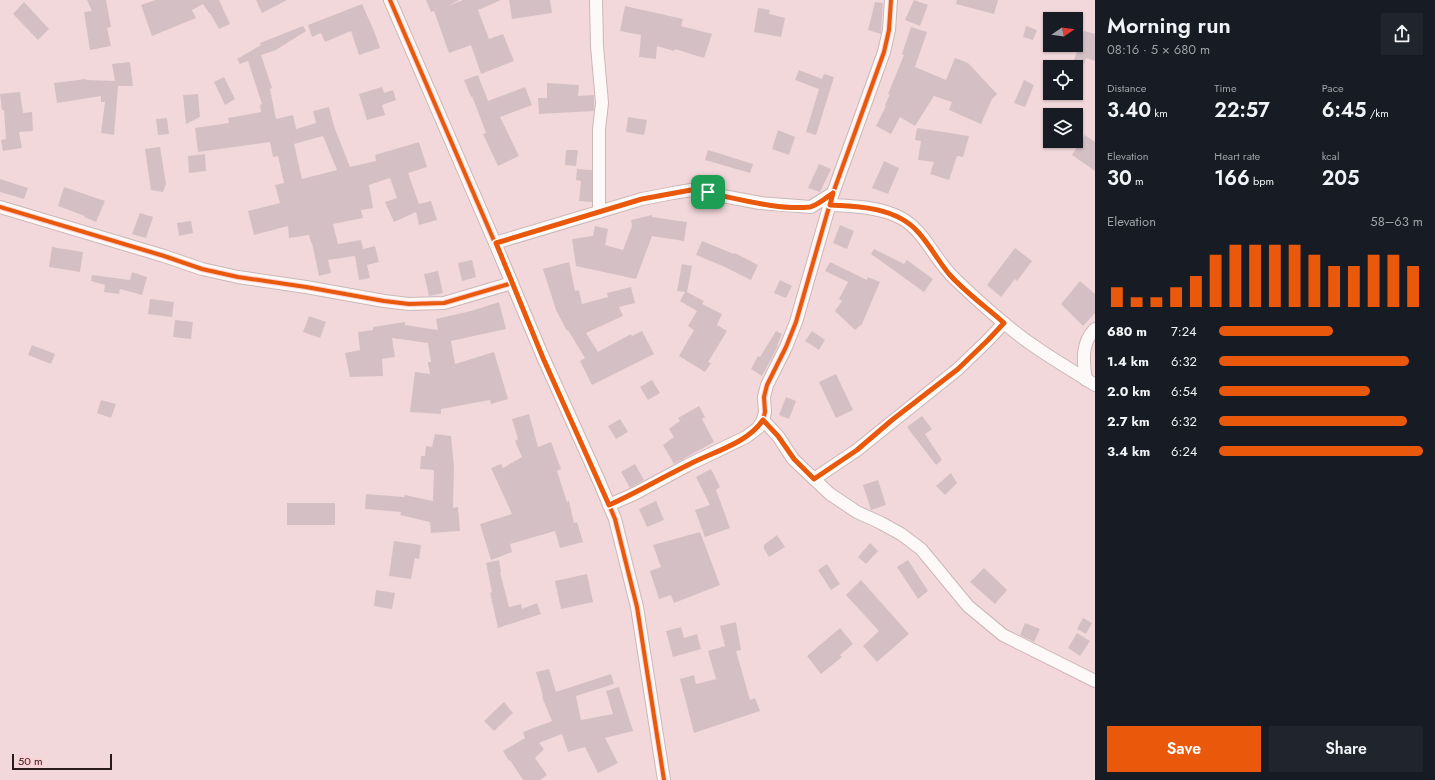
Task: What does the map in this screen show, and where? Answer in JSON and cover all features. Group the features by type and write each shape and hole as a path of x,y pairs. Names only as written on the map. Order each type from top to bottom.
{"street":[{"path":"390,0 496,243 543,358 615,519 637,607 664,780"},
{"path":"596,0 597,46 602,103 599,128 599,212"},
{"path":"609,505 634,494 688,464 746,437 758,428 763,420 765,412 764,397 767,385 786,347 796,322 832,199 884,52 889,30 891,0"},
{"path":"496,243 642,199 691,190 760,203 786,206 811,207 832,199 879,210 901,218 918,231 950,274 1004,323 1033,346 1091,383"},
{"path":"0,207 164,256 202,269 384,301 409,304 444,303 512,283"},
{"path":"811,207 824,226"},
{"path":"814,479 857,450 892,420 958,369 1004,323"},
{"path":"1091,383 1083,356 1089,335 1095,328"},
{"path":"763,420 778,436 794,459 830,494 857,512 881,522 921,549 968,606 1003,635 1095,681"}],"building":[{"path":"87,0 106,0 111,27 107,28 111,46 90,50 84,12 92,11"},
{"path":"155,0 219,0 230,24 219,29 203,4 192,10 196,18 152,36 141,5"},
{"path":"256,0 287,0 262,13"},
{"path":"426,0 459,0 448,6 463,0 501,0 478,10 489,39 503,34 514,61 481,74 471,45 449,53 434,11 431,12"},
{"path":"509,0 550,0 552,13 512,19"},
{"path":"914,0 928,5 920,26 905,20"},
{"path":"957,0 998,0 994,14 956,4"},
{"path":"24,2 49,29 38,40 13,14"},
{"path":"875,2 883,3 881,34 868,30"},
{"path":"362,4 380,48 359,55 351,31 325,42 321,33 312,37 308,25"},
{"path":"625,6 683,19 681,26 712,34 704,58 675,49 674,51 657,46 656,59 639,57 641,35 620,31"},
{"path":"758,8 770,10 769,14 785,18 781,37 754,32"},
{"path":"303,26 306,31 276,50 261,55 272,88 270,89 276,119 293,115 296,129 316,123 313,111 329,107 334,126 350,167 376,161 375,155 419,142 427,167 408,173 419,204 431,201 437,220 419,225 416,212 394,222 385,202 397,198 390,178 369,185 373,208 361,210 363,218 333,224 338,244 361,240 363,249 375,246 379,262 367,265 370,278 359,280 355,256 328,260 331,273 319,276 309,235 289,238 288,226 254,235 248,211 280,203 275,185 284,183 278,156 273,157 270,142 198,152 195,128 229,123 228,118 261,112 260,105 262,104 248,61 240,64 237,59 261,45 260,43","holes":["323,136 337,170 302,179 294,144"]},
{"path":"1026,26 1037,30 1033,40 1023,37"},
{"path":"911,27 927,32 915,67 946,80 955,58 968,63 997,94 992,99 981,124 949,110 952,102 934,96 915,126 900,117 891,134 876,126 886,106 885,105 890,94 888,94 904,55 902,54"},
{"path":"1084,31 1095,34 1095,61 1086,58 1084,64 1083,60 1074,60 1077,52 1083,52"},
{"path":"130,62 133,86 118,86 114,135 101,133 105,102 101,102 101,96 57,103 54,83 86,79 115,81 112,64"},
{"path":"799,70 822,79 824,74 834,77 816,135 806,132 819,89 795,80"},
{"path":"478,75 488,101 525,87 532,105 500,117 519,156 498,166 483,134 486,133 472,96 471,97 464,80"},
{"path":"224,77 235,99 225,105 214,82"},
{"path":"1024,80 1034,85 1025,107 1014,103"},
{"path":"547,83 579,85 578,96 594,95 594,111 539,114 538,98 547,98"},
{"path":"382,87 384,93 393,90 396,100 382,105 385,115 367,120 359,94"},
{"path":"20,92 23,113 32,112 33,131 19,132 22,148 3,151 1,140 6,139 4,110 2,110 0,94"},
{"path":"198,94 200,117 186,124 183,95"},
{"path":"628,117 647,120 644,135 626,132"},
{"path":"167,118 169,134 158,135 156,119"},
{"path":"917,128 969,136 963,157 957,156 949,180 930,174 934,162 918,160 921,141 915,140"},
{"path":"778,130 795,137 789,155 772,149"},
{"path":"1085,135 1095,142 1095,171 1072,155 1077,148 1083,148 1083,138"},
{"path":"160,147 166,184 163,192 151,190 145,149"},
{"path":"566,150 578,150 576,166 565,165"},
{"path":"708,150 753,164 750,173 705,160"},
{"path":"205,154 206,171 189,173 188,156"},
{"path":"884,161 899,168 888,194 872,188"},
{"path":"819,164 831,169 820,192 808,188"},
{"path":"577,169 592,170 592,202 579,201 581,181 576,180"},
{"path":"0,179 28,188 24,199 0,192"},
{"path":"64,187 105,201 96,222 84,217 85,216 58,206"},
{"path":"140,213 153,217 146,238 132,234"},
{"path":"652,215 652,217 687,222 684,241 652,236 636,279 576,266 572,239 593,236 595,226 608,229 605,245 623,250 632,226 631,220"},
{"path":"191,221 193,233 179,236 177,223"},
{"path":"840,225 854,231 847,249 833,243"},
{"path":"702,241 734,254 735,253 758,265 751,280 696,255"},
{"path":"52,247 83,252 80,272 49,267"},
{"path":"1015,248 1032,261 1017,281 1015,279 1001,297 987,285"},
{"path":"874,249 904,264 907,260 933,279 924,292 871,254"},
{"path":"472,260 476,277 462,281 458,263"},
{"path":"569,262 575,291 579,290 582,304 608,297 607,293 631,287 635,303 619,307 623,316 586,333 598,352 631,334 632,336 642,331 654,354 592,385 580,361 585,358 568,330 567,331 556,310 543,269"},
{"path":"830,262 867,280 868,277 880,282 862,324 855,330 835,311 842,301 839,299 848,282 825,271"},
{"path":"682,264 692,266 687,292 704,301 702,304 722,314 717,325 727,331 708,362 711,363 705,372 679,356 694,330 688,326 697,311 680,301 685,292 677,291"},
{"path":"438,271 443,293 429,296 424,274"},
{"path":"132,272 147,277 142,295 120,289 119,294 104,292 105,285 91,281 92,275 130,280"},
{"path":"780,280 792,286 786,298 774,293"},
{"path":"1080,281 1095,294 1095,313 1083,326 1061,304"},
{"path":"150,299 174,302 172,317 148,314"},
{"path":"499,302 506,329 451,341 455,364 494,352 508,399 491,404 490,400 441,409 441,414 410,412 415,372 430,374 428,362 431,362 428,343 392,338 395,357 382,359 383,376 350,377 345,353 360,350 358,332 373,330 373,327 405,322 405,325 438,330 436,319 471,311"},
{"path":"309,316 326,322 320,338 303,332"},
{"path":"175,320 193,322 191,339 173,337"},
{"path":"776,331 782,334 778,346 762,376 751,369 758,356 760,357"},
{"path":"812,331 825,340 819,350 805,341"},
{"path":"32,345 55,354 51,364 28,355"},
{"path":"836,374 853,410 836,418 819,382"},
{"path":"652,380 660,393 648,400 640,387"},
{"path":"786,397 796,401 789,419 779,415"},
{"path":"101,400 116,404 111,418 97,413"},
{"path":"699,406 705,417 702,419 714,442 674,464 663,445 674,437 669,429 680,421 678,418"},
{"path":"529,414 538,447 551,442 561,469 557,471 567,502 569,501 574,523 577,522 583,542 560,548 555,531 510,544 512,552 491,560 480,524 512,514 491,468 501,464 503,468 522,457 515,441 518,439 512,419"},
{"path":"922,416 932,429 925,434 942,460 936,465 907,427"},
{"path":"620,419 628,432 616,439 608,426"},
{"path":"435,434 451,436 454,467 453,508 458,507 460,531 431,533 430,522 400,515 401,512 365,509 366,494 404,497 405,495 433,501 434,470 420,469 421,456 425,456 426,446 432,447"},
{"path":"635,464 644,480 630,488 621,472"},
{"path":"711,469 720,487 716,490 730,528 705,537 695,510 710,505 696,477"},
{"path":"951,473 957,483 945,495 936,486"},
{"path":"878,480 886,505 871,510 863,485"},
{"path":"656,501 664,520 647,527 639,509"},
{"path":"287,503 335,503 335,525 287,525"},
{"path":"700,532 720,585 674,603 671,595 659,599 650,571 661,567 653,545"},
{"path":"777,535 785,547 769,557 764,549 764,545"},
{"path":"394,541 421,545 419,559 415,558 411,579 389,576"},
{"path":"870,543 878,551 866,564 858,557"},
{"path":"499,560 500,572 509,607 521,604 522,609 537,603 541,614 498,628 490,593 492,592 486,563"},
{"path":"908,560 928,591 918,599 897,567"},
{"path":"827,564 840,584 831,590 818,570"},
{"path":"984,568 1007,590 995,604 970,582"},
{"path":"587,574 593,602 561,609 555,581"},
{"path":"861,580 909,634 877,662 863,646 879,631 846,595"},
{"path":"376,590 395,593 392,609 374,606"},
{"path":"1083,618 1092,623 1086,634 1077,629"},
{"path":"736,622 741,650 736,651 750,700 755,698 760,711 694,733 680,679 694,675 696,684 716,679 708,651 725,646 720,626"},
{"path":"1025,623 1040,629 1034,642 1020,635"},
{"path":"681,627 684,638 697,634 701,649 673,657 666,631"},
{"path":"840,628 853,644 840,655 842,657 821,674 807,656"},
{"path":"1077,633 1090,641 1080,656 1068,648"},
{"path":"549,669 556,692 611,674 614,684 576,696 581,720 613,714 606,691 619,687 633,731 605,738 618,763 598,773 585,747 568,752 562,734 539,743 544,749 535,758 547,775 540,780 523,780 510,760 509,761 503,751 525,738 523,732 552,721 542,697 543,696 536,672"},
{"path":"504,702 513,713 494,731 484,721"}],"cycle path":[{"path":"390,0 543,357 615,519 637,607 664,780"},
{"path":"609,505 634,494 688,465 746,437 758,428 763,420 765,412 764,397 767,385 786,347 796,322 833,193 884,52 889,30 891,0"},
{"path":"0,207 164,256 202,269 238,277 384,301 409,304 444,303 512,283"}],"route":[{"path":"691,190 708,192 760,203 811,207 833,193 830,205 857,206 879,210 901,218 918,231 950,274 970,294 1004,323 958,369 892,420 857,450 814,479 794,459 778,436 763,420 758,428 746,437 688,464 634,494 609,505 574,424 543,358 496,243 642,199 691,190"}]}
